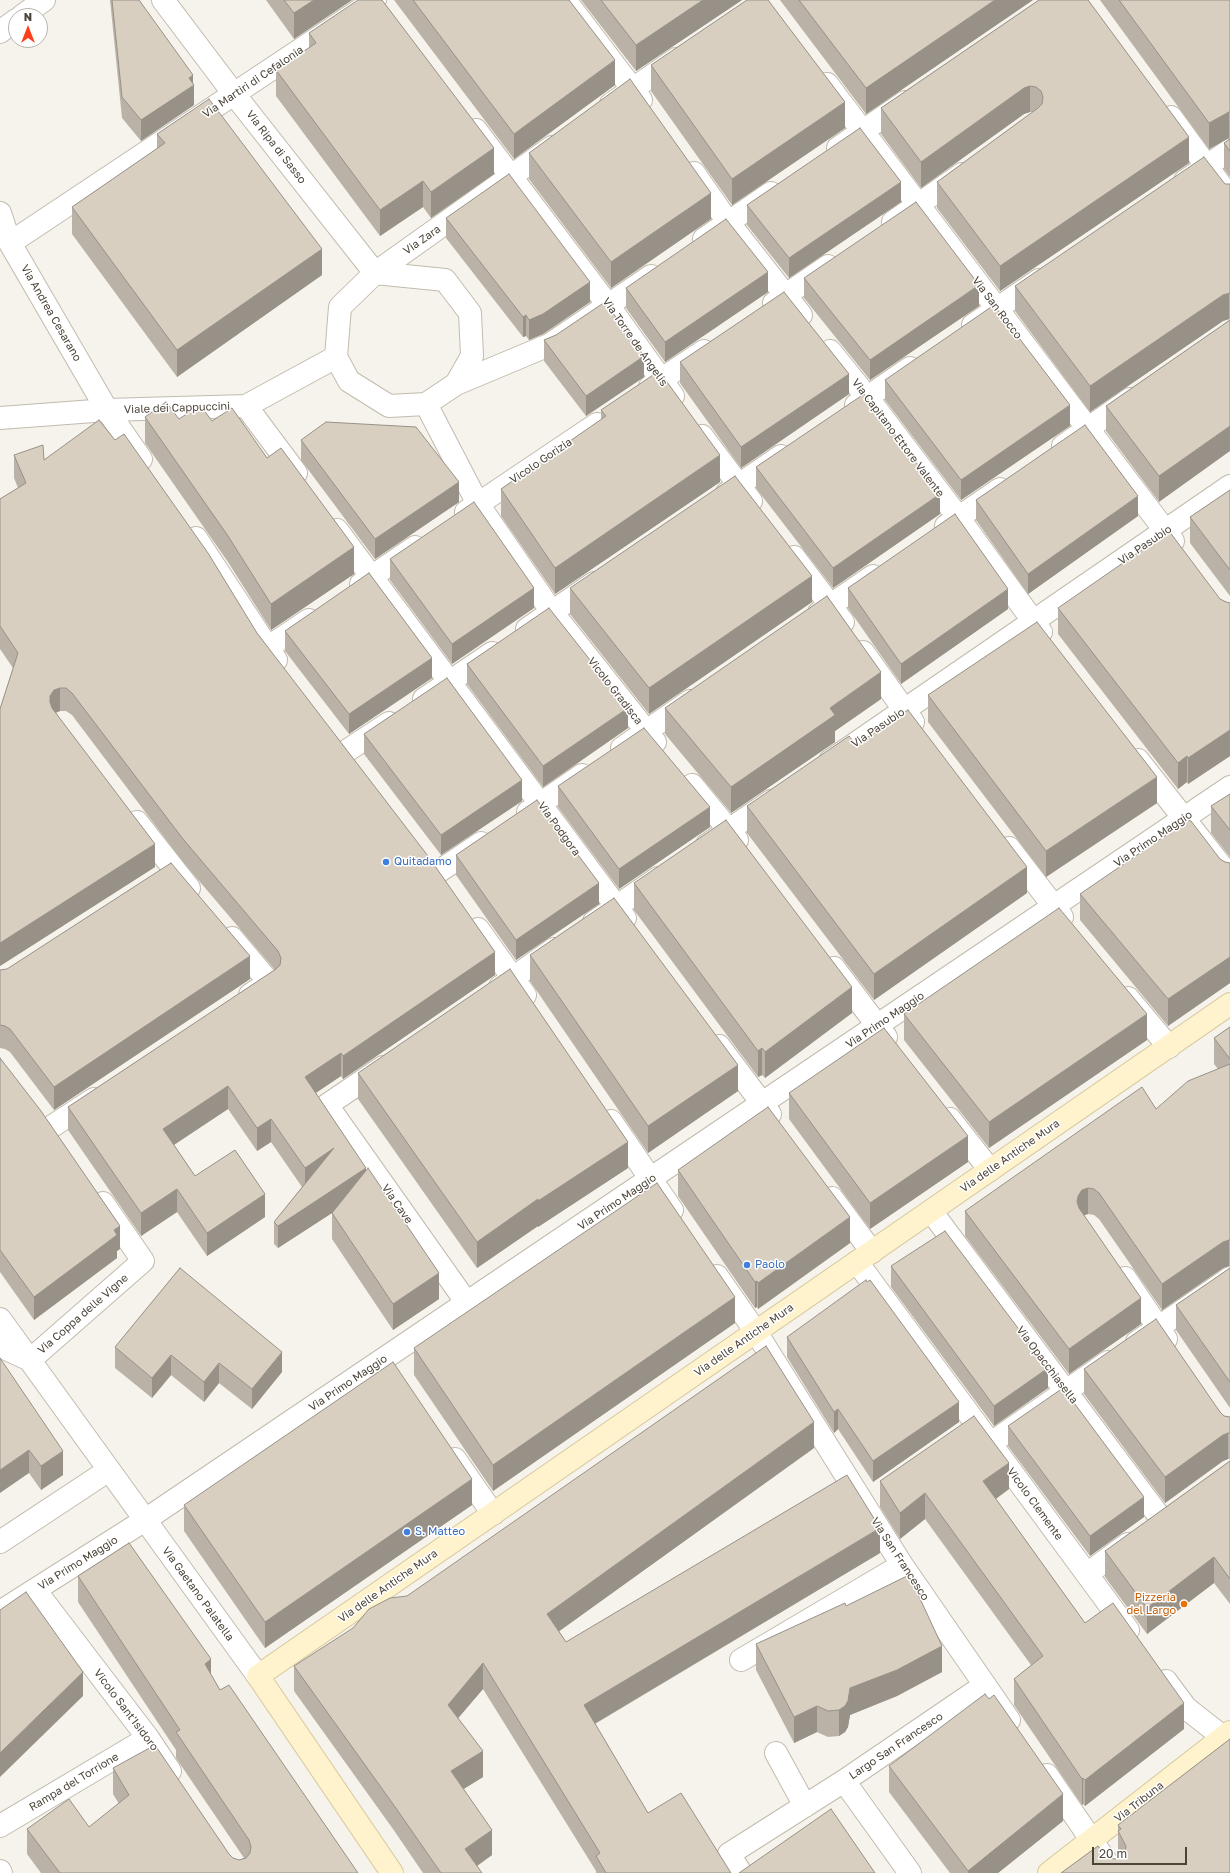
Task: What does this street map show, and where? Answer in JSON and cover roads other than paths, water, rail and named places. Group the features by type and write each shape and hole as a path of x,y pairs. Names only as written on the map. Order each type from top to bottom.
{"main road":[{"name":"Via delle Antiche Mura","path":"258,1676 1230,1004"},
{"name":"Via Gaetano Palatella","path":"258,1676 392,1873"},
{"name":"Via Tribuna","path":"1049,1873 1226,1735"}],"street":[{"path":"33,8 44,0"},
{"name":"Via Ripa di Sasso","path":"163,0 234,94 375,273"},
{"path":"565,0 633,88 651,114"},
{"name":"Via Martiri di Cefalonia","path":"10,243 234,94 380,4"},
{"path":"594,116 692,48"},
{"name":"Via San Rocco","path":"816,69 1184,555"},
{"path":"825,157 921,92"},
{"path":"1160,102 1230,198"},
{"name":"Via Torre de Angelis","path":"464,114 608,304 661,380 762,517"},
{"name":"Via Zara","path":"375,273 569,135"},
{"path":"1167,193 1230,150"},
{"name":"Via Capitano Ettore Valente","path":"683,158 728,222 785,296 867,397 958,517 1032,622 1052,647"},
{"path":"874,235 919,205 975,164"},
{"path":"690,248 786,183"},
{"name":"Via Andrea Cesarano","path":"0,213 10,243 107,410"},
{"path":"759,313 842,257"},
{"path":"456,384 472,356 470,313 445,280 375,273 340,307 336,358 349,381 389,406 426,404 456,384 549,345 665,266"},
{"path":"958,335 1056,269"},
{"path":"635,398 720,340"},
{"path":"842,415 926,357"},
{"path":"307,488 246,406 336,358"},
{"path":"1049,455 1146,388"},
{"name":"Vicolo Gradisca","path":"426,404 478,504 552,612 666,754"},
{"name":"Viale dei Cappuccini","path":"0,418 107,410 246,406"},
{"name":"Viale dei Cappuccini","path":"107,410 151,474"},
{"name":"Vicolo Gorizia","path":"346,595 615,411"},
{"path":"713,502 796,446"},
{"path":"932,535 1016,477"},
{"name":"Via Pasubio","path":"813,772 1230,486"},
{"name":"Via Podgora","path":"326,514 635,932"},
{"path":"187,524 218,569 267,648 290,679"},
{"path":"782,542 830,605 923,736"},
{"path":"804,623 888,565"},
{"path":"331,734 350,759 407,710 610,572"},
{"path":"267,648 326,608"},
{"path":"514,821 705,691"},
{"path":"1125,742 1230,877"},
{"path":"680,772 748,855"},
{"name":"Via Primo Maggio","path":"0,1612 391,1364 467,1303 1230,787"},
{"path":"692,856 787,790"},
{"path":"127,808 167,874 204,905"},
{"path":"995,830 1073,931"},
{"path":"451,891 433,866 495,834"},
{"path":"481,1000 673,868"},
{"path":"468,916 535,1010"},
{"path":"218,923 269,982 236,1004"},
{"path":"820,950 897,1050"},
{"path":"1113,980 1168,1047"},
{"path":"706,1027 780,1128"},
{"name":"Via Cave","path":"398,1057 327,1105 467,1303"},
{"path":"51,1127 111,1088"},
{"path":"936,1101 990,1170"},
{"path":"602,1108 682,1224"},
{"path":"37,1109 64,1146"},
{"path":"822,1184 864,1257"},
{"name":"Via Coppa delle Vigne","path":"0,1346 30,1360 143,1261 91,1185"},
{"name":"Via Opacchiasella","path":"931,1210 1067,1390 1162,1520"},
{"name":"Vicolo Clemente","path":"864,1257 977,1426 1138,1644"},
{"name":"Via San Francesco","path":"708,1262 756,1332 902,1565 1020,1737"},
{"path":"1115,1264 1176,1353"},
{"path":"991,1443 1230,1278"},
{"name":"Via Gaetano Palatella","path":"0,1319 258,1676"},
{"path":"959,1438 977,1426"},
{"path":"444,1442 493,1514"},
{"path":"0,1542 109,1470"},
{"path":"864,1503 883,1490"},
{"path":"1087,1574 1181,1506"},
{"path":"741,1660 902,1565"},
{"name":"Vicolo Sant'Isidoro","path":"35,1590 148,1738 182,1789"},
{"path":"1153,1663 1186,1708 1226,1735"},
{"name":"Largo San Francesco","path":"741,1873 729,1854 844,1781 985,1685"},
{"name":"Rampa del Torrione","path":"0,1826 148,1738"},
{"path":"776,1753 805,1806"},
{"path":"1034,1756 1114,1873"},
{"path":"844,1781 910,1873"}],"place":[{"name":"Quitadamo","path":"386,862"},
{"name":"Paolo","path":"747,1265"},
{"name":"S. Matteo","path":"407,1532"},
{"name":"Pizzeria del Largo","path":"1184,1604"}]}
